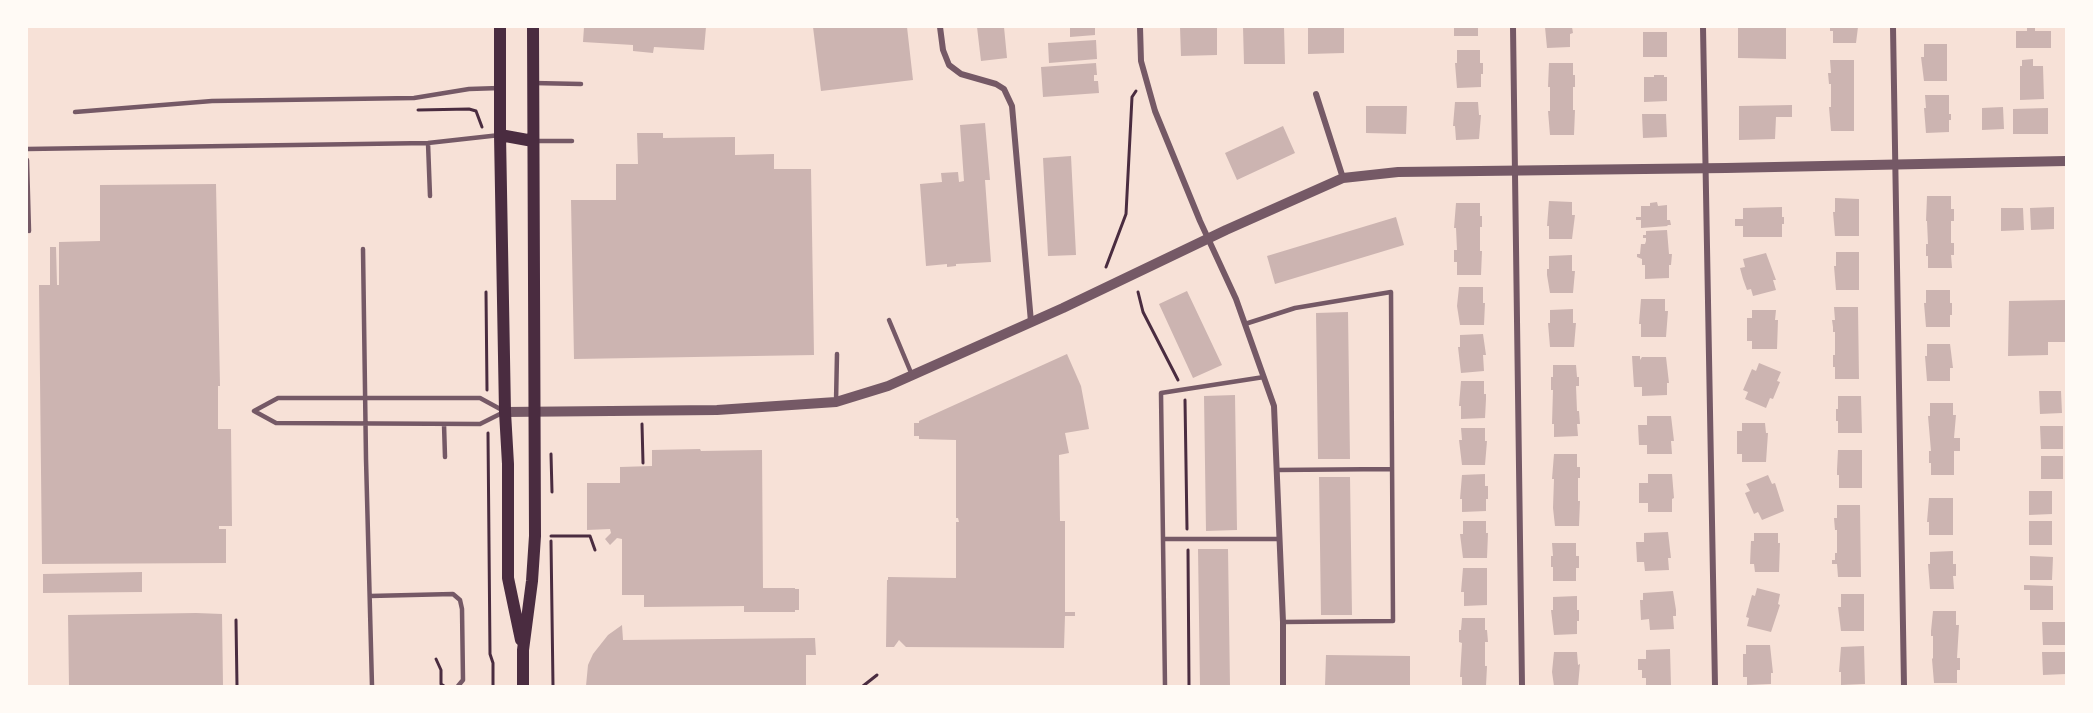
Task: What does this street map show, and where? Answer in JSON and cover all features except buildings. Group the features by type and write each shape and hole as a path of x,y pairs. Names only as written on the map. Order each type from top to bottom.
{"main road":[{"path":"500,27 508,578 523,650"},
{"path":"523,686 523,650 534,548 532,27"},
{"path":"500,135 533,141"}],"street":[{"path":"940,27 943,50 949,66 962,74 996,84 1004,89 1012,106 1031,322"},
{"path":"1140,27 1141,61 1157,117 1236,299 1274,405 1283,622 1283,686"},
{"path":"1513,27 1522,686"},
{"path":"1703,27 1714,686"},
{"path":"1893,27 1904,686"},
{"path":"1316,94 1343,178"},
{"path":"505,412 717,410 836,402 888,387 1343,178 1398,172 1895,165 2066,160"}],"lane":[{"path":"531,83 581,84"},
{"path":"75,112 212,102 414,98 469,89 500,88"},
{"path":"27,149 428,142 500,135"},
{"path":"533,141 572,141"},
{"path":"428,142 430,196"},
{"path":"27,160 29,231"},
{"path":"363,249 372,686"},
{"path":"1245,324 1295,308 1391,292 1393,621 1283,622"},
{"path":"889,320 912,375"},
{"path":"836,402 837,354"},
{"path":"1165,686 1161,393 1264,377"},
{"path":"278,398 480,398 505,412 480,424 444,424 276,423 254,411 278,398"},
{"path":"444,424 445,457"},
{"path":"1277,470 1392,469"},
{"path":"1163,539 1279,539"},
{"path":"370,596 453,594 460,600 463,680 458,686"}],"path":[{"path":"1106,267 1126,214 1132,97 1145,80"},
{"path":"476,111 484,135"},
{"path":"486,292 487,380"},
{"path":"1138,292 1143,312 1182,390 1186,404 1189,686"},
{"path":"642,424 643,463"},
{"path":"488,448 490,654 493,663 494,686"},
{"path":"551,536 590,536 595,550"},
{"path":"236,620 237,686"},
{"path":"435,660 441,670 441,684 444,686"},
{"path":"863,686 877,675"}]}
